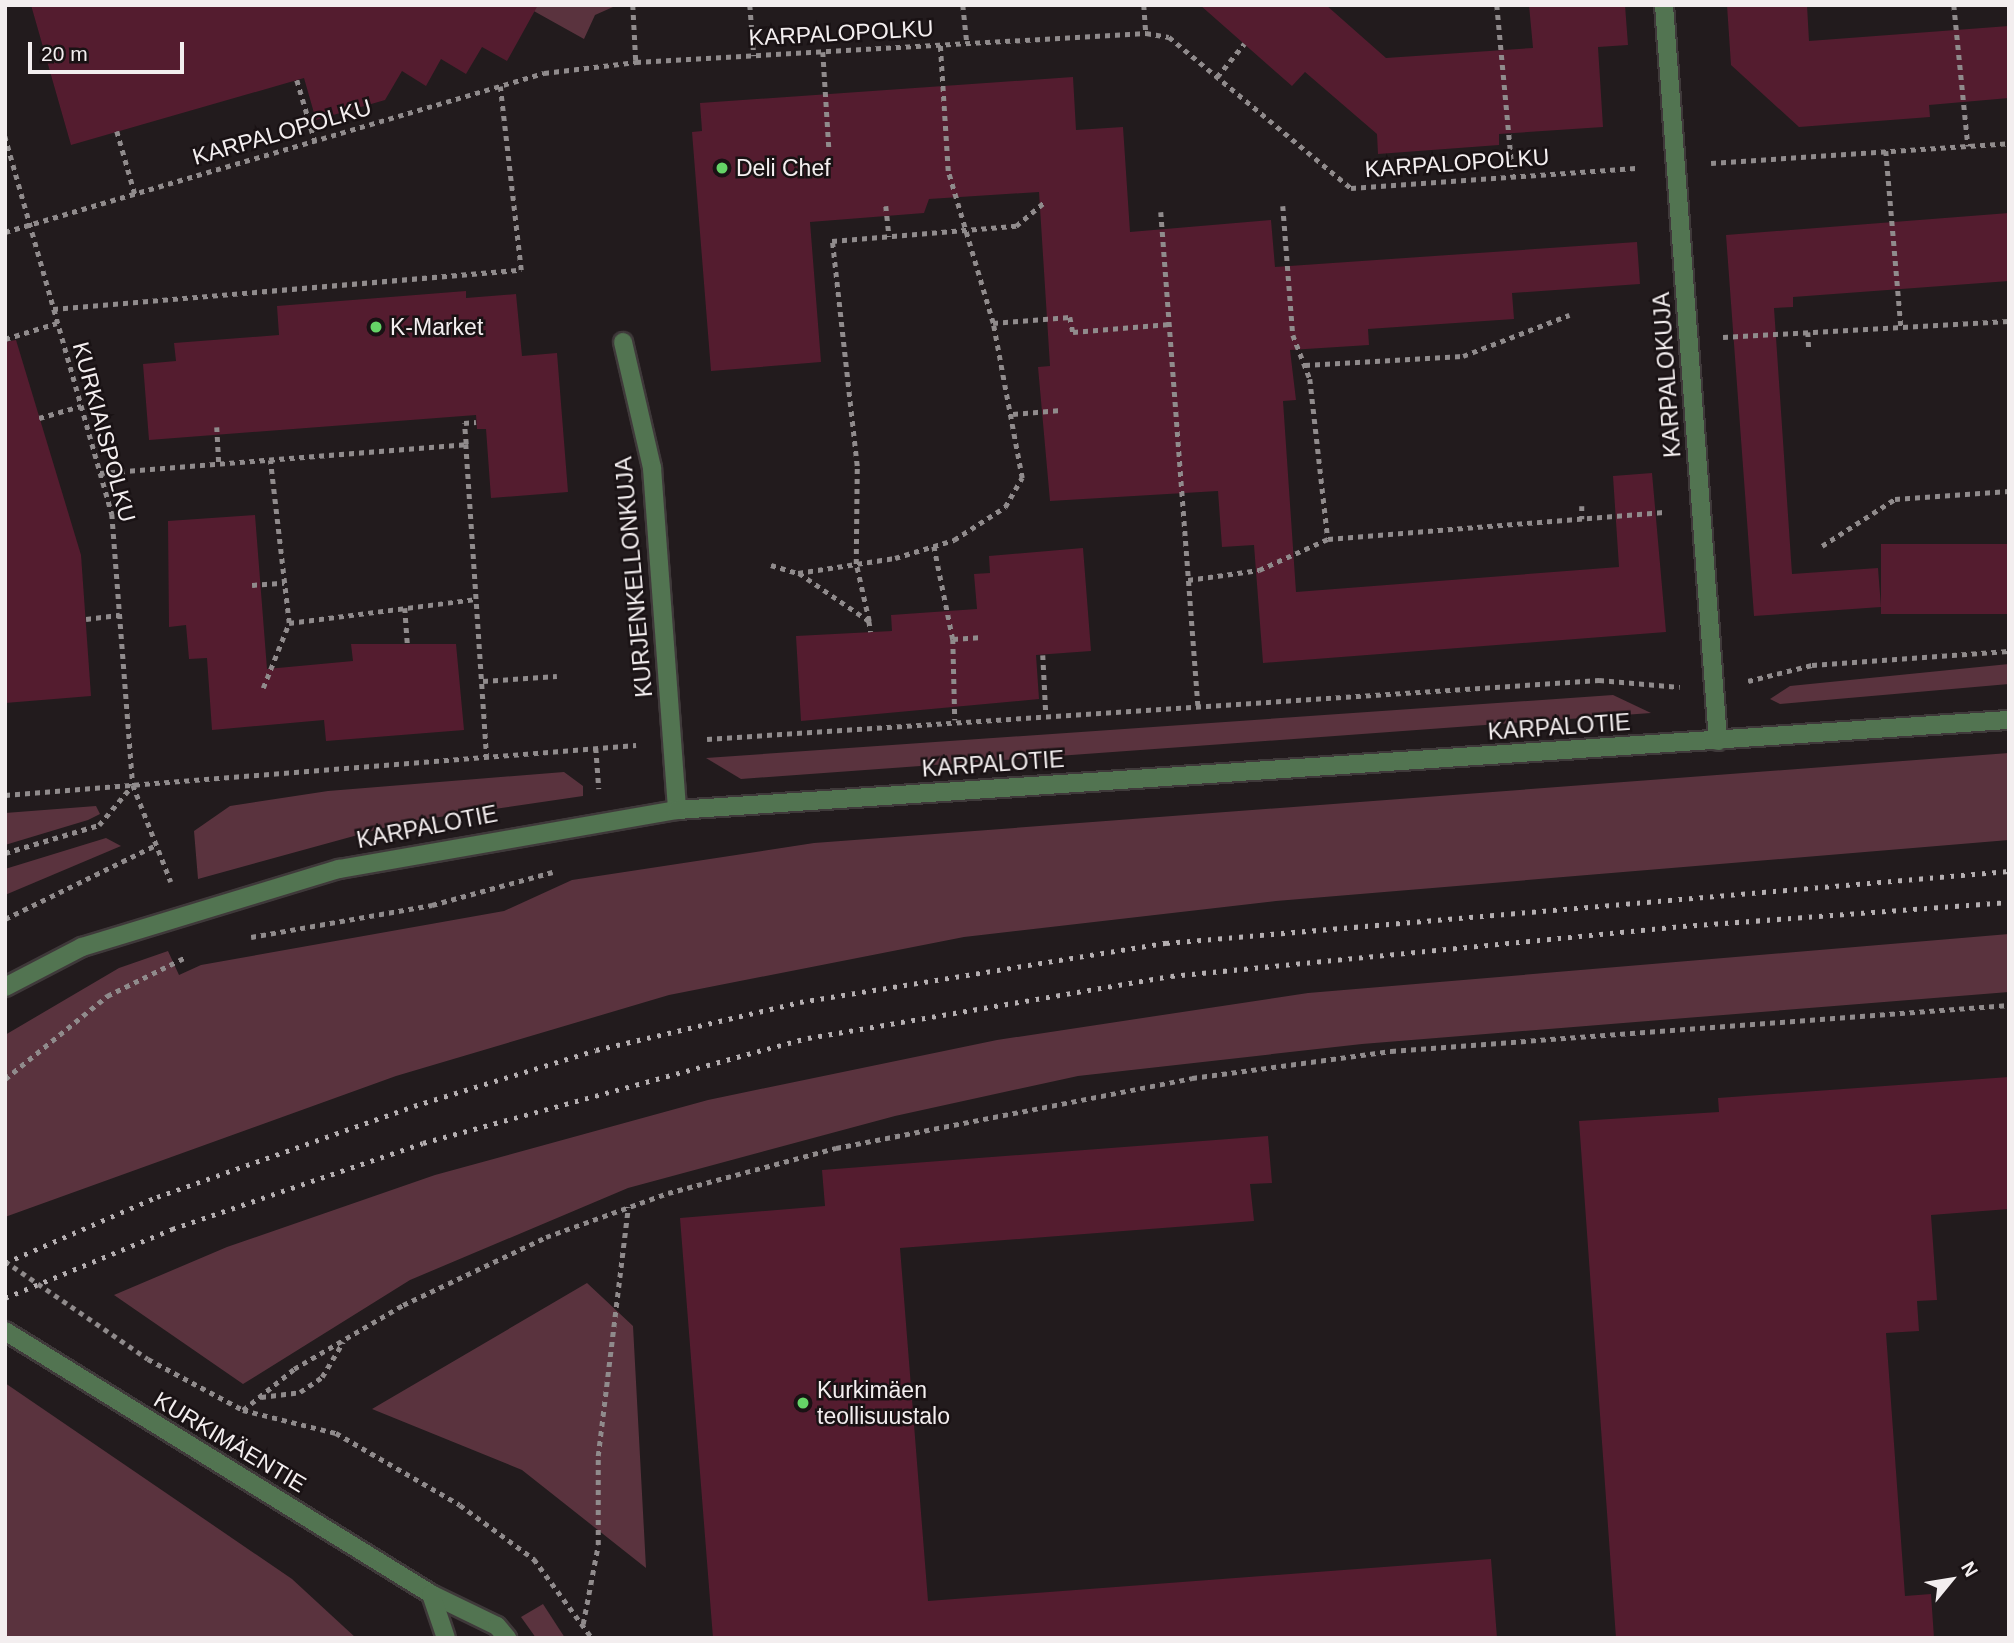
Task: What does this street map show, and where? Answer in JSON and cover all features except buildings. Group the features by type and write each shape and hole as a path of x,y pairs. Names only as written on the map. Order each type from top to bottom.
{"street":[{"name":"KARPALOKUJA","path":"1664,5 1717,741"},
{"name":"KURJENKELLONKUJA","path":"622,342 652,468 677,810"},
{"name":"KARPALOTIE","path":"5,987 82,947 302,879 439,848 677,810 2009,720"},
{"name":"KURKIMÄENTIE","path":"5,1331 93,1390 430,1594 497,1626 507,1638"},
{"path":"430,1594 446,1638"}],"path":[{"path":"633,5 636,62"},
{"path":"750,5 754,56"},
{"path":"963,5 967,44"},
{"path":"1144,5 1146,33"},
{"path":"1380,5 1434,5"},
{"path":"1497,5 1513,177"},
{"path":"1954,5 1968,146"},
{"name":"KARPALOPOLKU","path":"5,232 544,73 636,62 1146,33 1169,37 1351,188 1647,167"},
{"path":"1217,77 1244,44"},
{"path":"798,573 856,564 934,546 992,518 1016,493 1022,478 1013,414 993,323 963,231 948,171 940,45"},
{"path":"823,51 829,147"},
{"path":"297,80 315,141"},
{"path":"53,309 521,270 500,86"},
{"path":"117,131 135,194"},
{"name":"KURKIAISPOLKU","path":"5,136 112,514 132,785 170,882"},
{"path":"1708,163 2009,143"},
{"path":"1886,151 1901,327"},
{"path":"871,632 856,564 857,466 832,241 1016,226 1045,202"},
{"path":"886,206 889,237"},
{"path":"1283,206 1293,335 1305,365 1328,538"},
{"path":"1161,212 1198,706"},
{"path":"1305,365 1463,356 1569,316"},
{"path":"993,323 1070,317 1073,332 1170,324"},
{"path":"1721,337 2009,321"},
{"path":"5,339 57,323"},
{"path":"1808,332 1809,350"},
{"path":"39,418 81,406"},
{"path":"1013,414 1061,411"},
{"path":"476,422 464,423 487,757"},
{"path":"216,427 219,464"},
{"path":"100,473 466,444"},
{"path":"263,688 289,623 270,460"},
{"path":"1822,546 1895,499 2009,491"},
{"path":"1582,506 1582,519"},
{"path":"1188,579 1259,570 1328,538 1701,508"},
{"path":"934,546 953,639 954,720"},
{"path":"771,565 798,573 869,621"},
{"path":"252,585 284,583"},
{"path":"289,623 477,599"},
{"path":"405,608 408,648"},
{"path":"86,619 120,615"},
{"path":"953,639 979,637"},
{"path":"1756,680 1812,665 2009,650"},
{"path":"1043,655 1046,714"},
{"path":"483,681 557,676"},
{"path":"704,740 954,720 1599,680 1675,687"},
{"path":"5,795 636,745"},
{"path":"596,748 600,790"},
{"path":"5,853 99,825 132,785"},
{"path":"5,919 156,845"},
{"path":"235,939 432,905 563,868"},
{"path":"5,1079 107,996 195,952"},
{"path":"243,1410 345,1339 546,1237 628,1207 836,1148 1192,1078 1391,1051 2009,1005"},
{"path":"583,1625 598,1545 597,1456 628,1207"},
{"path":"5,1261 148,1359 243,1410 336,1433 460,1505 534,1559 592,1638"},
{"path":"260,1397 300,1392 322,1377 345,1339"}],"shaded area":[{"path":"523,5 613,7 595,15 584,39"},
{"path":"2009,664 2009,684 1780,704 1770,699 1790,686"},
{"path":"1613,695 1651,713 741,779 706,758"},
{"path":"2009,753 2009,840 1276,901 964,937 669,995 396,1076 5,1217 5,1035 119,968 168,951 179,975 201,965 504,911 572,880 814,843"},
{"path":"564,772 583,786 583,796 405,822 198,879 194,831 230,806 328,791"},
{"path":"96,806 100,814 88,820 5,845 5,813"},
{"path":"106,838 121,846 5,895 5,869"},
{"path":"2009,934 2009,992 1362,1044 1078,1076 895,1116 628,1188 410,1280 243,1384 114,1295 227,1247 435,1175 708,1100 997,1040 1308,993"},
{"path":"587,1283 633,1326 646,1568 522,1470 372,1409"},
{"path":"5,1383 292,1579 356,1638 5,1638"},
{"path":"543,1604 565,1638 536,1638 521,1617"}],"railway":[{"path":"5,1263 157,1197 414,1106 596,1050 800,1002 1166,943 2009,871"},
{"path":"5,1298 172,1229 423,1143 808,1038 1171,976 1683,926 2009,902"}],"place":[{"name":"Deli Chef","path":"722,168"},
{"name":"K-Market","path":"376,327"},
{"name":"Kurkimäen teollisuustalo","path":"803,1403"}]}
